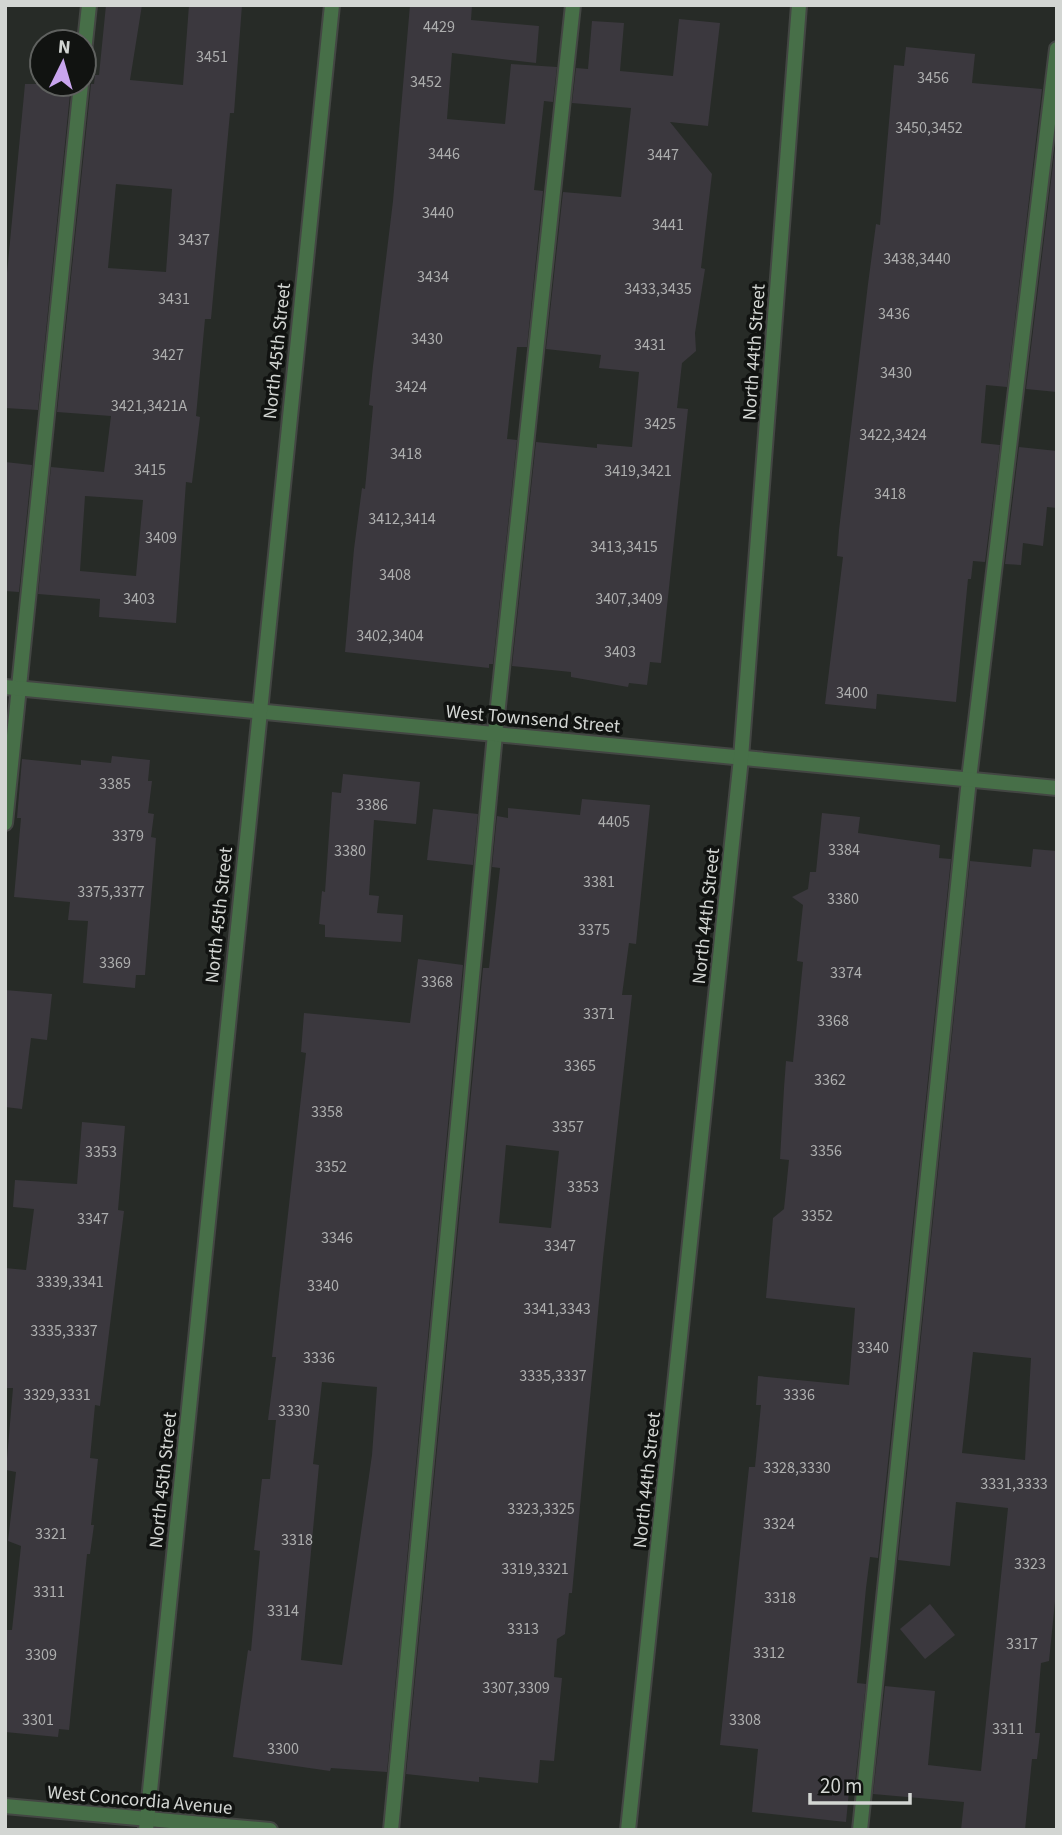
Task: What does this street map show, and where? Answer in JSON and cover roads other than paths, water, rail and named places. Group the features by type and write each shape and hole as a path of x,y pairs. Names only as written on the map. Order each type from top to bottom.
{"street":[{"path":"87,28 89,5"},
{"name":"North 45th Street","path":"147,1824 258,711 332,5"},
{"path":"391,1830 495,734 573,5"},
{"name":"North 44th Street","path":"628,1830 741,758 799,5"},
{"path":"860,1830 969,779 1057,49"},
{"path":"5,823 12,688 79,98"},
{"name":"West Townsend Street","path":"12,688 1057,788"},
{"name":"West Concordia Avenue","path":"5,1806 147,1824 270,1830"}]}
